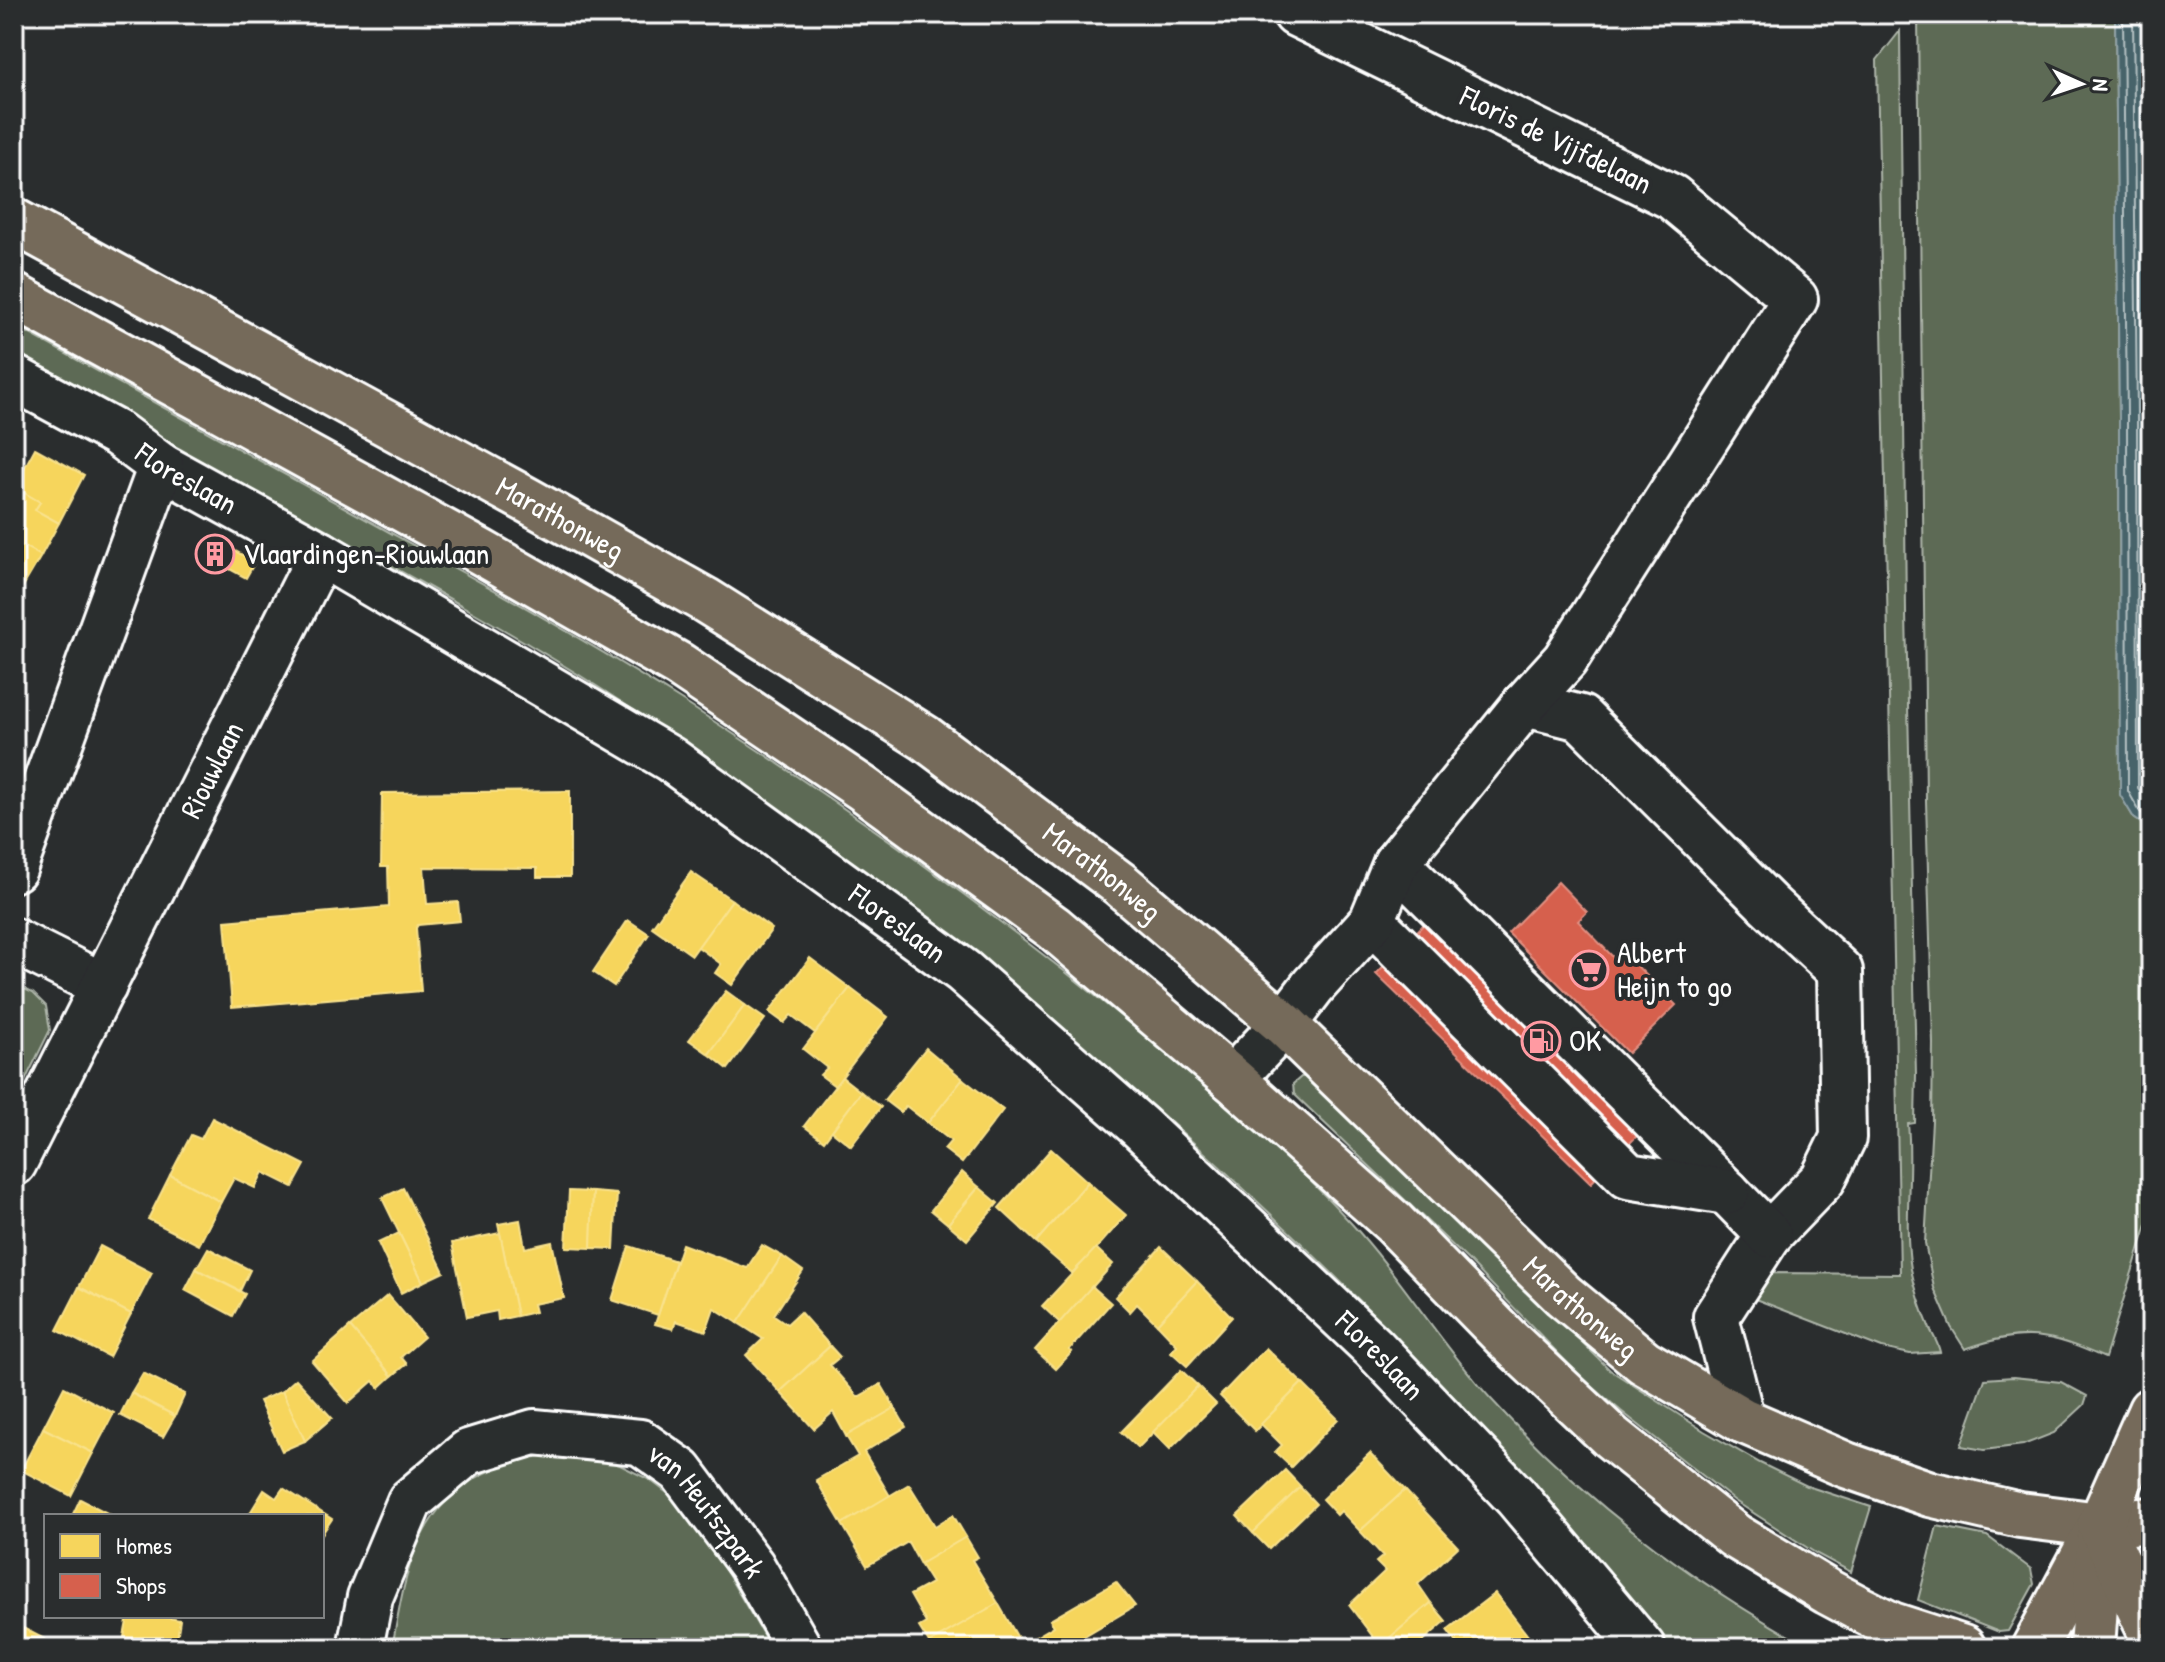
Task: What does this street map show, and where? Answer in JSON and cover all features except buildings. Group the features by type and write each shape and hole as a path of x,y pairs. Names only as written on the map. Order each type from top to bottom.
{"main road":[{"name":"Marathonweg","path":"14,221 705,600 925,738 1120,884 1284,1024 1563,1295 1644,1362 1742,1420 1846,1465 1930,1494 2020,1515 2100,1525 2151,1520"},
{"path":"14,296 481,552 679,665 862,788 1054,928 1232,1079 1394,1223 1508,1340 1611,1437 1735,1536 1828,1592 1892,1625 1963,1648"},
{"path":"2034,1648 2100,1525 2151,1410"},
{"path":"2100,1525 2151,1633"},
{"path":"2092,1648 2100,1525"}],"street":[{"name":"Floris de Vijfdelaan","path":"1296,14 1672,197 1795,299 1565,660 1525,704"},
{"name":"Floreslaan","path":"14,378 118,434 161,466 321,554 670,759 963,971 1139,1126 1373,1347 1516,1497 1643,1648"},
{"path":"14,869 161,466"},
{"name":"Riouwlaan","path":"14,1163 321,554"},
{"path":"1232,1079 1284,1024 1313,986 1372,921 1396,863 1525,704 1581,718 1769,905 1840,971 1843,1138 1823,1179 1769,1235 1716,1317 1742,1420"},
{"path":"1396,863 1769,1235"},
{"path":"1372,921 1628,1176 1727,1192"},
{"path":"14,941 104,986"},
{"name":"van Heutszpark","path":"360,1648 370,1597 410,1501 468,1452 534,1432 640,1442 681,1471 752,1566 799,1648"}],"green space":[{"path":"1918,14 2115,14 2120,794 2134,818 2151,830 2151,1212 2105,1358 2068,1343 2036,1336 2004,1338 1965,1349 1951,1327 1934,1288 1925,1243 1933,1043 1926,801"},
{"path":"1900,31 1906,613 1916,1075 1915,1123 1908,1124 1908,1233 1915,1284 1940,1352 1910,1354 1882,1348 1755,1299 1771,1273 1900,1274 1877,60"},
{"path":"14,325 609,656 797,776 963,893 1153,1042 1297,1168 1369,1243 1491,1399 1563,1471 1681,1567 1810,1648 1667,1648 1526,1475 1423,1364 1316,1257 1092,1054 975,957 732,776 606,692 435,591 14,359"},
{"path":"14,987 33,993 46,1006 50,1030 14,1103"},
{"path":"1301,1077 1312,1080 1610,1370 1760,1463 1807,1486 1871,1507 1851,1572 1735,1501 1580,1376 1468,1260 1294,1094 1293,1084"},
{"path":"2013,1377 2061,1382 2087,1396 2084,1405 2054,1433 2023,1445 1984,1450 1961,1446 1985,1379"},
{"path":"537,1456 593,1457 620,1465 650,1480 679,1502 713,1549 771,1648 392,1648 414,1552 438,1511 455,1493 496,1468"},
{"path":"1937,1526 1987,1536 2031,1569 2034,1584 2008,1631 1999,1632 1918,1600"}],"water":[{"path":"2115,14 2151,14 2151,830 2134,818 2120,795"}],"place":[{"name":"Vlaardingen-Riouwlaan","path":"215,554"},
{"name":"Albert Heijn to go","path":"1589,970"},
{"name":"OK","path":"1541,1041"}]}
